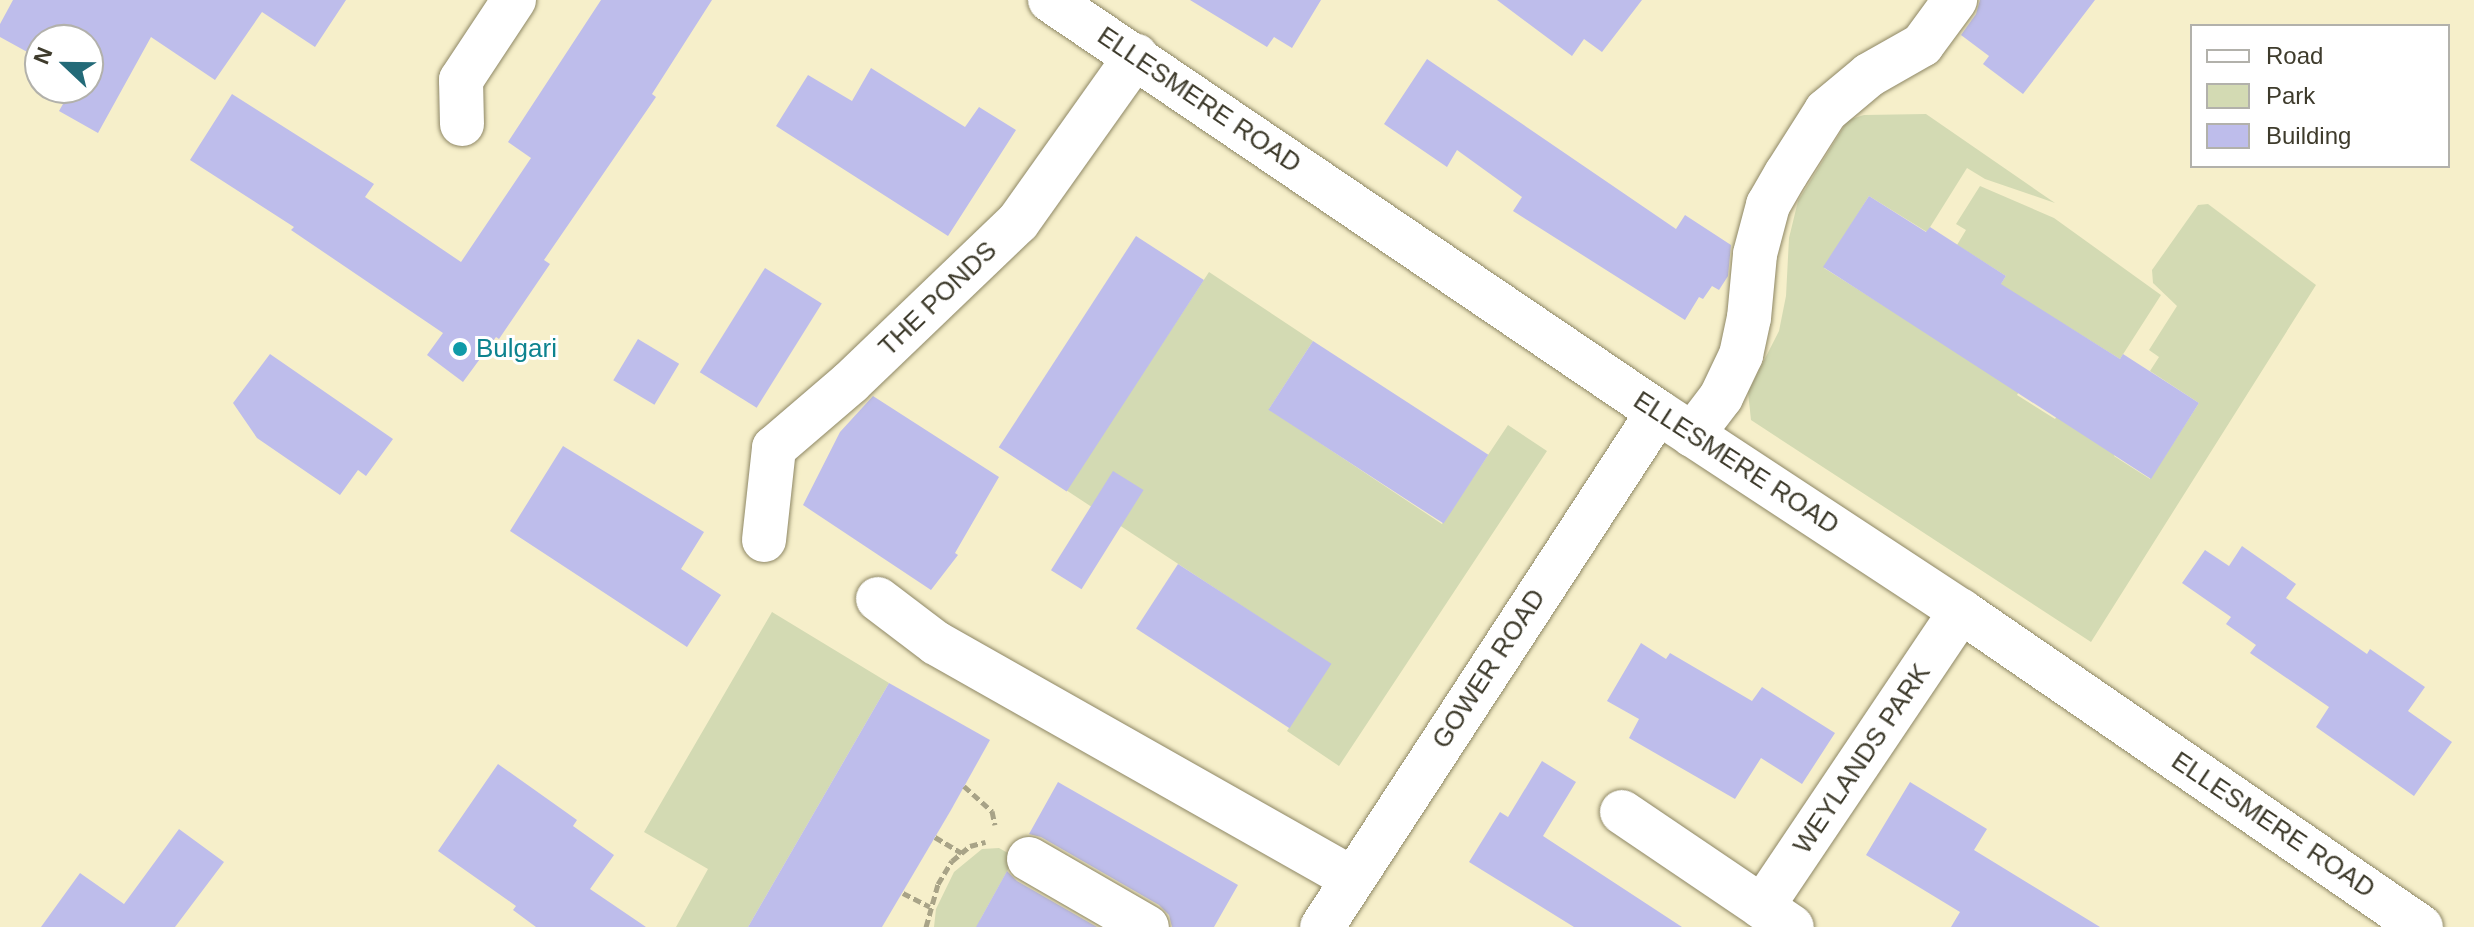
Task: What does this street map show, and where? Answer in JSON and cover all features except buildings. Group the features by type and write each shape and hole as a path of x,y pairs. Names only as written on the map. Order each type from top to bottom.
{"street":[{"path":"462,124 461,80 514,0"},
{"name":"ELLESMERE ROAD","path":"1050,0 1675,423 1961,611 2421,927"},
{"name":"GOWER ROAD","path":"1322,927 1352,878 1675,423 1721,397 1741,355 1749,318 1755,254 1768,205 1826,111 1869,75 1922,45 1955,0"},
{"name":"THE PONDS","path":"764,540 774,448 851,382 1018,222 1136,56"},
{"path":"878,599 936,643 1352,878"},
{"name":"WEYLANDS PARK","path":"1622,812 1777,917 1961,611"},
{"path":"1011,850 1147,927"}],"path":[{"path":"964,786 992,811 996,826 1011,850"},
{"path":"935,837 962,853"},
{"path":"926,927 938,884 952,861 970,846 1011,850"},
{"path":"903,893 930,907"}],"green space":[{"path":"1926,114 2055,203 1985,179 1967,168 1927,232 1869,196 1824,268 1957,352 2006,276 1957,245 1966,230 1956,224 1980,186 2054,218 2161,295 2120,359 2062,323 2017,395 2055,419 2061,410 2119,446 2114,456 2150,479 2199,403 2150,371 2159,357 2149,350 2177,306 2153,283 2152,270 2198,205 2208,204 2316,285 2091,642 1751,420 1748,392 1779,331 1786,296 1789,238 1798,201 1848,120 1864,115"},
{"path":"1209,272 1313,341 1269,409 1442,524 1508,425 1547,451 1339,766 1287,731 1330,664 1066,490"},
{"path":"772,612 889,683 748,927 676,927 708,869 644,832"},
{"path":"999,848 1015,857 980,920 991,927 934,927 936,909 954,872 982,849"}],"place":[{"name":"Bulgari","path":"460,349"}]}
